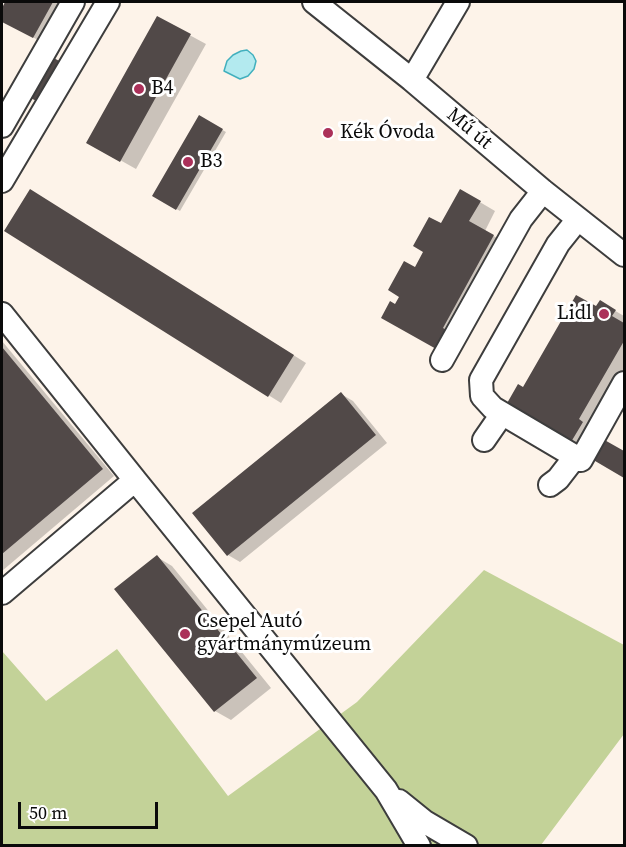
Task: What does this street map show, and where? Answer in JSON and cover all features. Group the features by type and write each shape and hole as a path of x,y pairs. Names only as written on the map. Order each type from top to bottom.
{"street":[{"path":"2,126 73,2"},
{"path":"2,181 108,2"},
{"name":"Mű út","path":"314,2 624,255"},
{"path":"412,80 458,2"},
{"path":"442,360 521,219 543,191"},
{"path":"578,219 558,244 481,380 482,396 502,414 580,460 624,383"},
{"path":"2,314 386,790 419,846"},
{"path":"484,440 502,414"},
{"path":"550,485 558,479 575,457"},
{"path":"2,593 135,480"},
{"path":"386,790 425,822 466,846"}],"green space":[{"path":"484,570 624,645 624,734 541,845 2,845 2,651 46,701 117,649 228,796 357,702"}],"water":[{"path":"247,50 256,61 254,69 248,76 240,79 224,71 227,61 233,55"}],"building":[{"path":"5,2 53,2 33,38 2,22 2,8"},
{"name":"B4","path":"157,16 191,34 120,162 86,143"},
{"path":"50,56 63,63 40,103 27,96"},
{"name":"B3","path":"199,115 223,129 176,210 152,196"},
{"path":"30,189 294,355 268,397 4,231"},
{"path":"460,189 481,201 469,221 494,235 443,328 448,331 438,350 381,318 390,301 395,304 399,297 388,290 404,261 415,267 423,252 413,246 429,217 441,223"},
{"path":"576,295 596,306 600,300 616,310 612,316 624,323 624,341 579,419 583,422 571,442 506,405 518,384 523,387"},
{"path":"2,347 103,469 2,554"},
{"path":"341,392 376,435 227,556 192,513"},
{"path":"601,438 624,451 624,478 590,458"},
{"name":"Csepel Autó gyártmánymúzeum","path":"157,555 257,678 214,712 114,589"}],"place":[{"name":"B4","path":"139,89"},
{"name":"Kék Óvoda","path":"328,133"},
{"name":"B3","path":"188,162"},
{"name":"Lidl","path":"604,314"},
{"name":"Csepel Autó gyártmánymúzeum","path":"185,634"}]}
